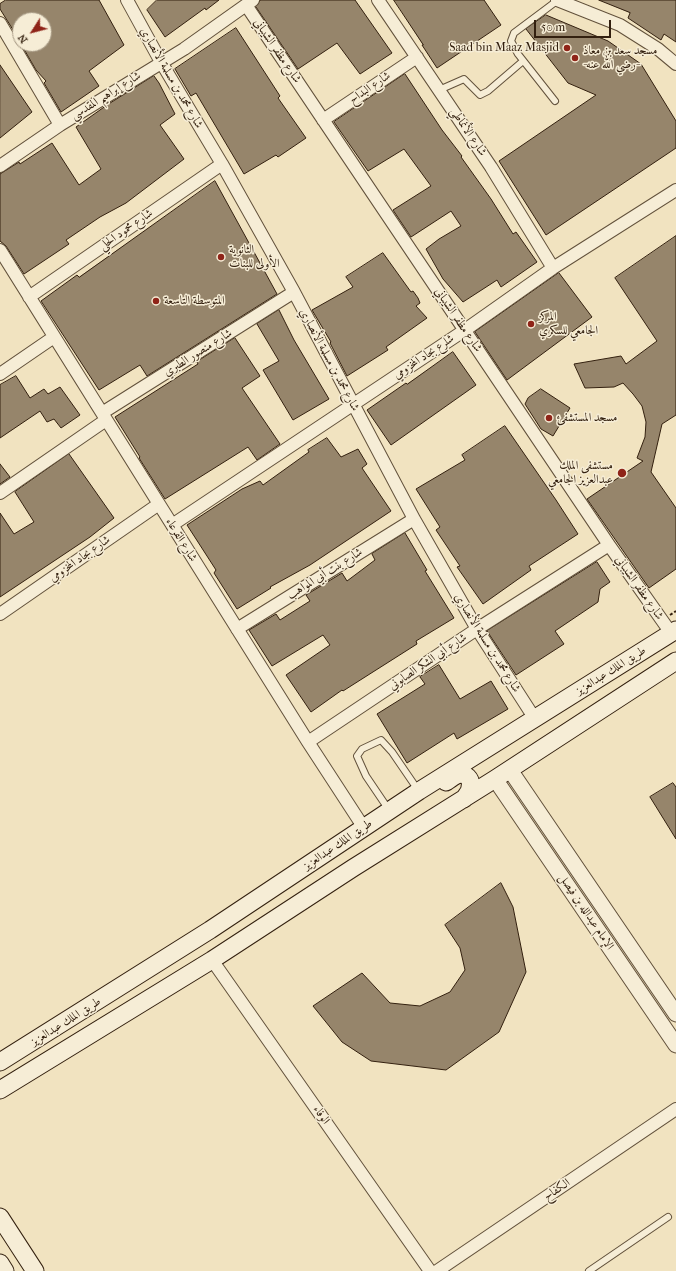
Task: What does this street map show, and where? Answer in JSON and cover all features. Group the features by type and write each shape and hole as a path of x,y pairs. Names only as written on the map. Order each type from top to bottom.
{"main road":[{"name":"طريق الملك عبدالعزيز","path":"0,1062 210,930 419,791 673,631"},
{"name":"طريق الملك عبدالعزيز","path":"0,1090 212,960 353,868 510,770 676,661"},
{"path":"307,866 348,845 456,775 462,774 467,776 471,782 470,789 464,799"},
{"path":"0,1217 36,1271"},
{"path":"0,1236 24,1271"},
{"path":"0,1263 5,1271"}],"street":[{"name":"شارع محمد بن مسلمة الأنصاري","path":"127,0 161,62 222,164 294,292 352,405 414,519 477,629 535,718"},
{"name":"شارع الأنماطي","path":"378,0 492,167 553,268"},
{"path":"557,0 578,4 620,25 658,49 676,64"},
{"name":"شارع إبراهيم المقدسي","path":"0,166 60,125 184,49 250,3"},
{"name":"شارع مظفر الشيباني","path":"250,3 323,120 609,545 673,631"},
{"path":"0,23 60,125"},
{"name":"شارع البداح","path":"323,120 417,57"},
{"name":"شارع محمود الحلي","path":"29,297 222,164"},
{"name":"شلرع بجاد المخزومي","path":"172,525 465,330 553,268 674,194"},
{"name":"شارع القرعاء","path":"0,250 308,742 364,828"},
{"name":"شارع منصور الطبري","path":"0,493 104,416 294,292"},
{"path":"0,374 54,337"},
{"name":"شارع بجاد المخزومي","path":"0,614 159,504"},
{"name":"شارع بنت أبي المواهب","path":"237,629 414,519"},
{"name":"شارع أبي الشكر الصابوني","path":"308,742 477,629 609,545"},
{"name":"الإمام عبدالله بن فيصل","path":"510,770 676,1014"},
{"name":"الإمام عبدالله بن فيصل","path":"495,779 676,1045"},
{"name":"الوفاء","path":"212,960 430,1271"},
{"name":"الكفاح","path":"437,1271 676,1109"}],"lane":[{"path":"555,101 523,61 511,41 514,33 557,0"},
{"path":"439,90 464,79 480,95 488,91 523,61"},
{"path":"390,810 363,769 357,756 362,750 381,740 392,752 419,791"},
{"path":"589,1271 668,1217"}],"building":[{"path":"6,0 99,0 124,45 89,71 99,86 61,112 44,83 46,81 36,70 26,52 52,52 52,12 12,12 12,28 0,9 0,4"},
{"path":"157,0 219,0 206,10 205,8 165,37 147,10"},
{"path":"261,0 355,0 392,53 360,74 337,43 298,69 256,7"},
{"path":"394,0 484,0 501,25 437,68"},
{"path":"599,0 676,0 676,42 664,34 661,40 628,18 630,13"},
{"path":"546,15 608,41 641,64 676,121 676,148 546,235 499,161 596,95 568,83 526,29"},
{"path":"236,28 280,96 278,98 306,138 278,157 276,155 244,174 196,93 191,96 175,69"},
{"path":"0,65 32,112 0,138"},
{"path":"405,74 442,130 462,156 461,157 491,199 513,234 516,232 537,262 501,287 497,280 463,302 443,279 426,249 439,239 461,226 451,211 411,237 393,210 431,186 404,149 368,171 334,122"},
{"path":"154,76 175,114 160,125 184,159 126,203 100,217 66,240 69,244 24,274 6,246 0,241 0,174 19,162 20,164 52,143 79,185 101,169 76,127 107,105"},
{"path":"215,181 277,294 147,376 140,365 99,390 41,301 77,275 79,277"},
{"path":"676,236 676,415 662,424 651,472 676,508 676,569 649,588 587,499 643,461 637,458 645,437 646,422 642,406 623,383 614,387 585,388 574,364 621,356 626,364 657,341 615,278"},
{"path":"383,253 411,292 413,291 418,298 420,303 416,306 427,318 386,347 388,350 347,376 330,343 331,342 312,310 353,287 346,277"},
{"name":"المركز الجامعي للسكري","path":"559,273 592,317 507,380 475,332"},
{"path":"279,310 294,340 329,399 293,420 263,370 279,361 257,324"},
{"path":"235,338 260,376 242,388 280,444 257,460 248,447 165,499 115,417 198,364 197,362"},
{"path":"453,352 476,385 391,445 367,410"},
{"path":"16,376 30,398 44,389 48,394 60,387 80,415 61,428 54,419 47,422 40,411 0,438 0,385"},
{"name":"مسجد المستشفئ","path":"541,389 570,408 553,436 541,429 525,404 528,398"},
{"path":"505,426 578,534 529,566 531,570 483,604 457,567 460,566 436,530 440,527 416,489 465,460 462,455"},
{"path":"327,438 341,457 358,449 367,464 362,468 391,511 310,565 270,587 271,588 237,609 214,573 216,570 187,525 242,489 260,481 263,485 309,452 308,450"},
{"path":"69,454 114,518 90,537 0,597 0,513 14,534 34,522 15,492"},
{"path":"0,464 10,477 0,484"},
{"path":"405,533 427,570 425,571 454,618 416,641 417,644 343,691 342,690 311,712 286,675 330,645 323,635 272,666 249,630 276,614 280,620 310,601 306,595 342,573 347,581 375,560 372,554"},
{"path":"597,562 610,582 600,589 598,602 555,631 564,644 516,675 487,631"},
{"path":"439,665 460,699 491,681 508,709 457,739 454,733 407,763 377,714 425,684 420,677"},
{"path":"673,783 676,787 676,839 650,797"},
{"path":"501,883 513,907 526,972 499,1032 446,1070 371,1061 342,1042 313,1006 362,973 390,1003 420,1006 450,992 465,970 460,948 445,925"}],"place":[{"name":"Saad bin Maaz Masjid","path":"567,48"},
{"name":"مسجد سعد بن معاذ -رضي الله عنه-","path":"575,58"},
{"name":"الثانوية الأولى للبنات","path":"221,257"},
{"name":"المتوسطة التاسعة","path":"156,301"},
{"name":"المركز الجامعي للسكري","path":"531,324"},
{"name":"مسجد المستشفئ","path":"549,418"},
{"name":"مستشفى الملك عبدالعزيز الجامعي","path":"622,473"}]}
